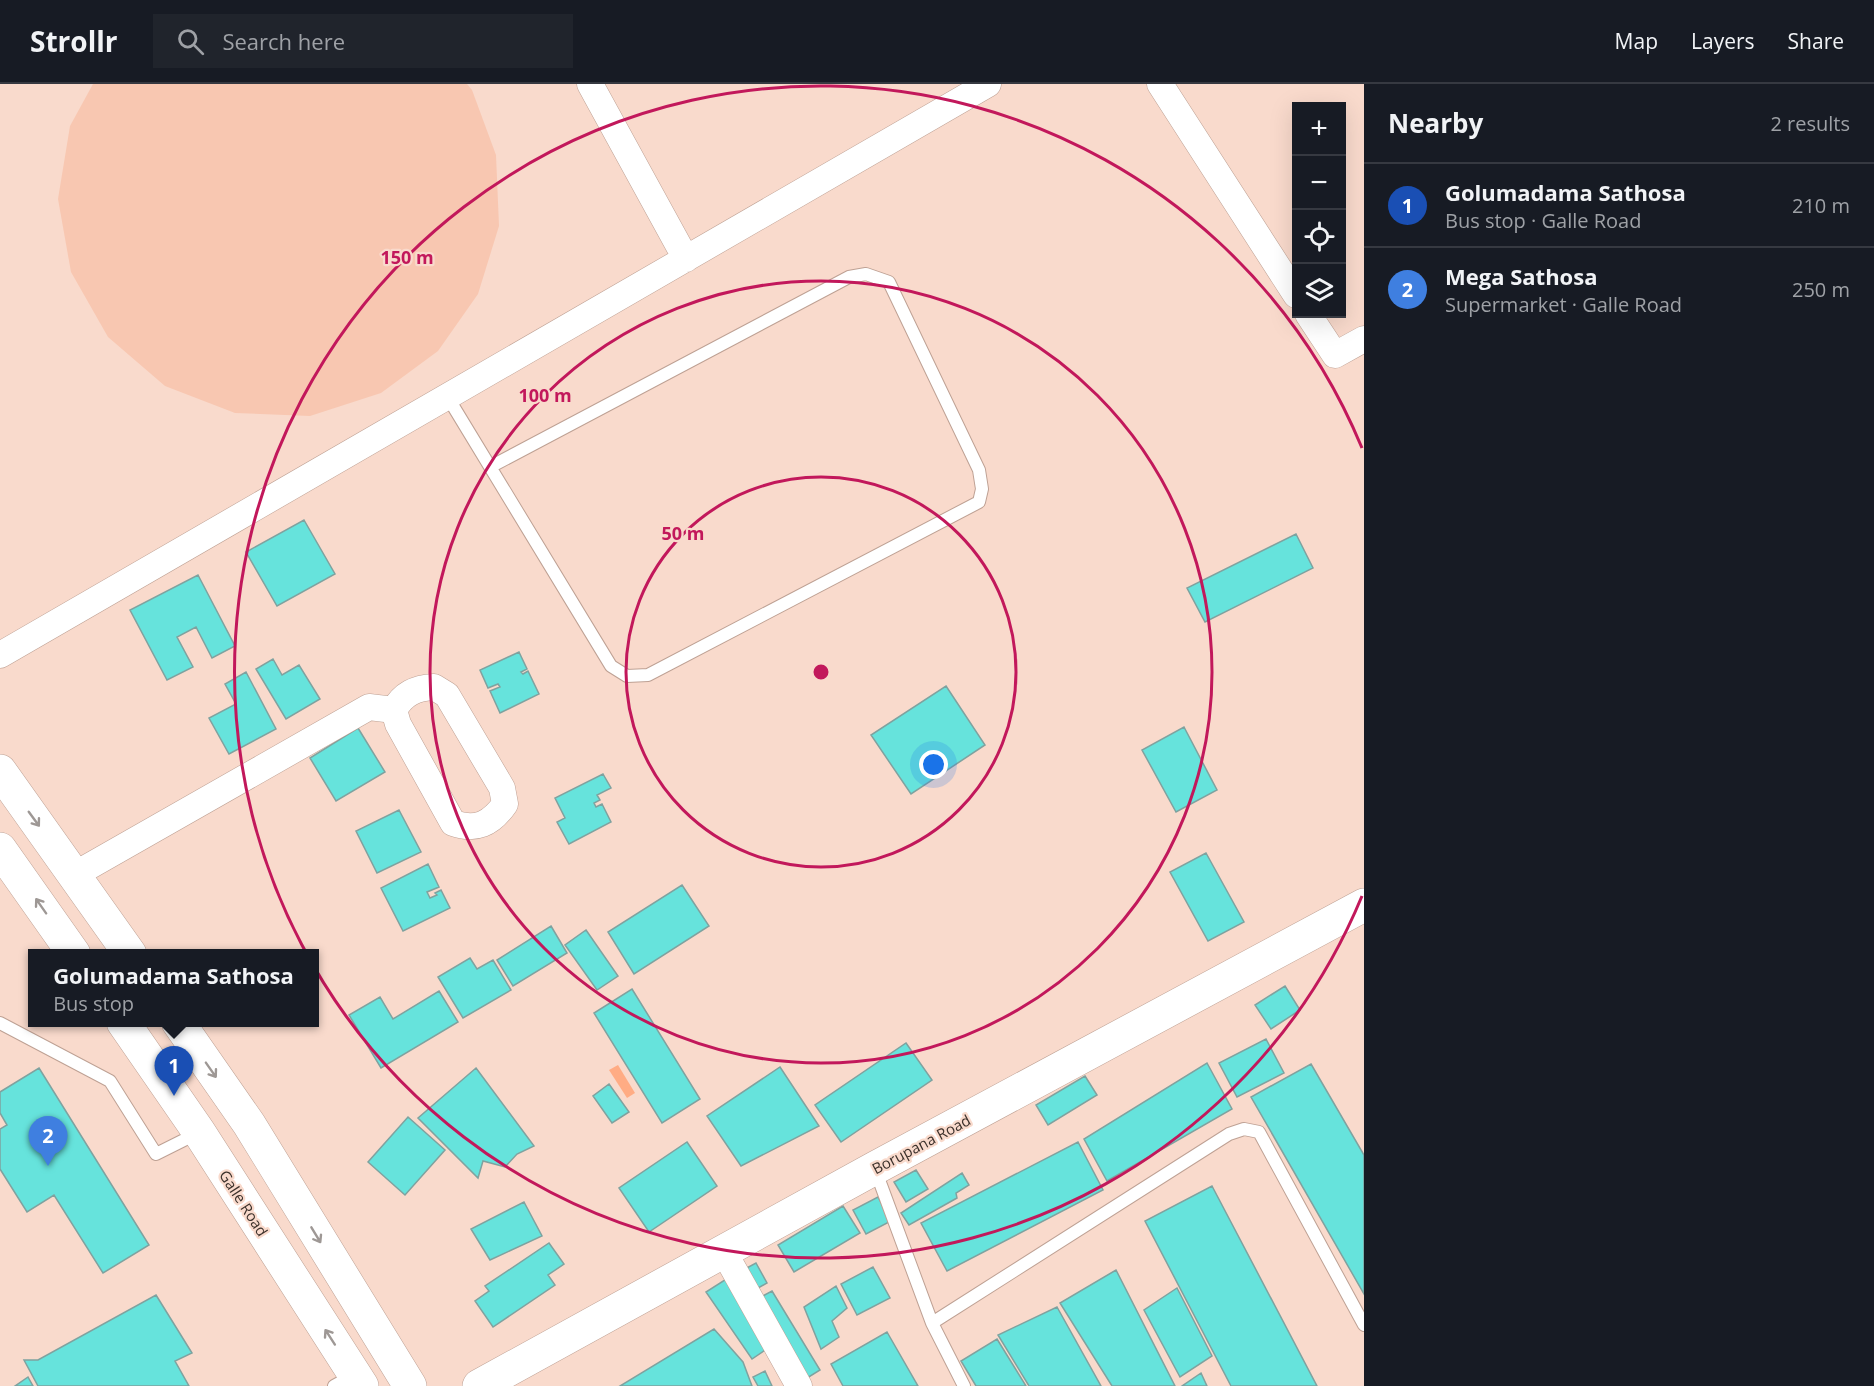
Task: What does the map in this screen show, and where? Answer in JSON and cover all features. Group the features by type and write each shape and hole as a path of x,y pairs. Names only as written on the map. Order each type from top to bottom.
{"main road":[{"path":"0,771 126,949"},
{"path":"0,849 70,949"},
{"name":"Borupana Road","path":"479,1386 875,1168 1364,905"},
{"name":"Galle Road","path":"126,1027 199,1132 350,1382"},
{"path":"181,1027 249,1124 410,1386"}],"street":[{"path":"590,84 686,259"},
{"path":"0,655 987,84"},
{"path":"1160,84 1292,289"},
{"path":"1311,318 1335,354 1364,339"},
{"path":"434,687 447,695 502,788 505,804 496,817 481,825 466,828 453,823 398,724 394,710 400,698 419,688 434,687"},
{"path":"74,875 369,706 394,710"},
{"path":"724,1252 799,1386"}],"lane":[{"path":"447,396 490,467 611,666 627,676 648,675 979,502 982,489 979,470 889,282 866,274 849,277 490,467"},
{"path":"0,1023 110,1081 156,1154 199,1132"},
{"path":"932,1323 1229,1134 1244,1130 1259,1132 1364,1325"},
{"path":"875,1168 932,1323 964,1386"}],"shaded area":[{"path":"93,84 467,84 472,90 496,155 499,226 478,294 438,351 381,393 310,416 235,413 165,386 108,337 71,272 58,199 70,126"},
{"path":"618,1065 635,1093 627,1098 609,1070"}],"building":[{"path":"304,520 335,574 277,606 246,552"},
{"path":"1296,534 1313,568 1205,622 1187,588"},
{"path":"198,575 235,646 212,658 196,627 177,637 193,667 167,680 130,610"},
{"path":"519,652 527,669 521,672 523,674 528,671 539,694 500,713 490,691 500,687 498,684 488,688 480,670"},
{"path":"273,659 282,675 299,665 320,699 286,719 256,669"},
{"path":"246,672 276,729 229,754 209,718 236,704 225,684"},
{"path":"946,686 985,745 911,794 871,735"},
{"path":"1184,727 1217,790 1176,812 1142,750"},
{"path":"358,728 385,772 336,801 310,758"},
{"path":"603,774 611,788 597,795 600,800 594,803 596,807 602,804 611,822 569,844 557,822 565,818 555,798"},
{"path":"399,810 421,852 377,873 356,831"},
{"path":"1206,853 1244,922 1208,941 1170,872"},
{"path":"428,864 439,887 427,892 430,898 441,890 450,908 403,931 381,888"},
{"path":"682,885 709,926 634,974 608,932"},
{"path":"551,926 567,953 513,986 497,960"},
{"path":"586,930 618,976 597,990 565,945"},
{"path":"470,958 477,969 493,960 511,990 463,1018 438,977"},
{"path":"1285,986 1300,1010 1271,1029 1255,1005"},
{"path":"632,989 700,1099 662,1123 594,1013"},
{"path":"439,991 458,1022 381,1068 349,1015 380,997 393,1019"},
{"path":"1266,1039 1284,1073 1237,1097 1219,1063"},
{"path":"906,1043 932,1080 841,1142 815,1105"},
{"path":"1207,1063 1232,1109 1107,1181 1084,1139"},
{"path":"1311,1064 1364,1155 1364,1294 1251,1097"},
{"path":"780,1067 819,1126 741,1166 707,1116"},
{"path":"39,1068 149,1245 103,1273 54,1195 27,1212 0,1169 0,1129 7,1125 0,1113 0,1092"},
{"path":"476,1068 534,1146 517,1154 505,1167 483,1161 478,1178 418,1118"},
{"path":"1085,1076 1097,1095 1048,1125 1036,1105"},
{"path":"609,1084 629,1112 612,1123 593,1096"},
{"path":"408,1117 445,1150 405,1195 368,1162"},
{"path":"687,1142 717,1186 649,1232 619,1188"},
{"path":"1078,1142 1103,1190 947,1271 921,1223"},
{"path":"916,1170 928,1189 906,1202 894,1182"},
{"path":"962,1173 969,1185 956,1193 957,1198 909,1225 901,1213"},
{"path":"1212,1186 1317,1386 1231,1386 1145,1221"},
{"path":"878,1197 891,1221 866,1234 853,1210"},
{"path":"524,1202 542,1236 490,1260 471,1229"},
{"path":"843,1206 860,1233 794,1272 778,1245"},
{"path":"549,1243 564,1264 548,1275 555,1285 493,1327 475,1301 489,1291 485,1286"},
{"path":"756,1263 767,1283 753,1291 741,1271"},
{"path":"873,1267 890,1298 857,1315 841,1284"},
{"path":"1116,1270 1175,1386 1112,1386 1060,1303"},
{"path":"731,1276 774,1344 752,1359 706,1292"},
{"path":"836,1286 847,1308 832,1321 839,1337 821,1349 804,1307"},
{"path":"1177,1288 1212,1356 1180,1377 1144,1310"},
{"path":"772,1291 820,1370 804,1380 755,1300"},
{"path":"156,1295 192,1353 175,1361 189,1386 38,1386 24,1360 38,1360"},
{"path":"1057,1307 1101,1386 1029,1386 998,1335"},
{"path":"714,1329 743,1362 752,1386 620,1386"},
{"path":"887,1332 918,1386 843,1386 831,1364"},
{"path":"997,1339 1026,1386 976,1386 961,1361"},
{"path":"765,1371 772,1386 758,1386 753,1377"},
{"path":"1201,1373 1207,1386 1182,1386"},
{"path":"28,1377 33,1386 15,1386"}],"place":[{"name":"Golumadama Sathosa","path":"174,1096"},
{"name":"Mega Sathosa","path":"48,1166"}]}
